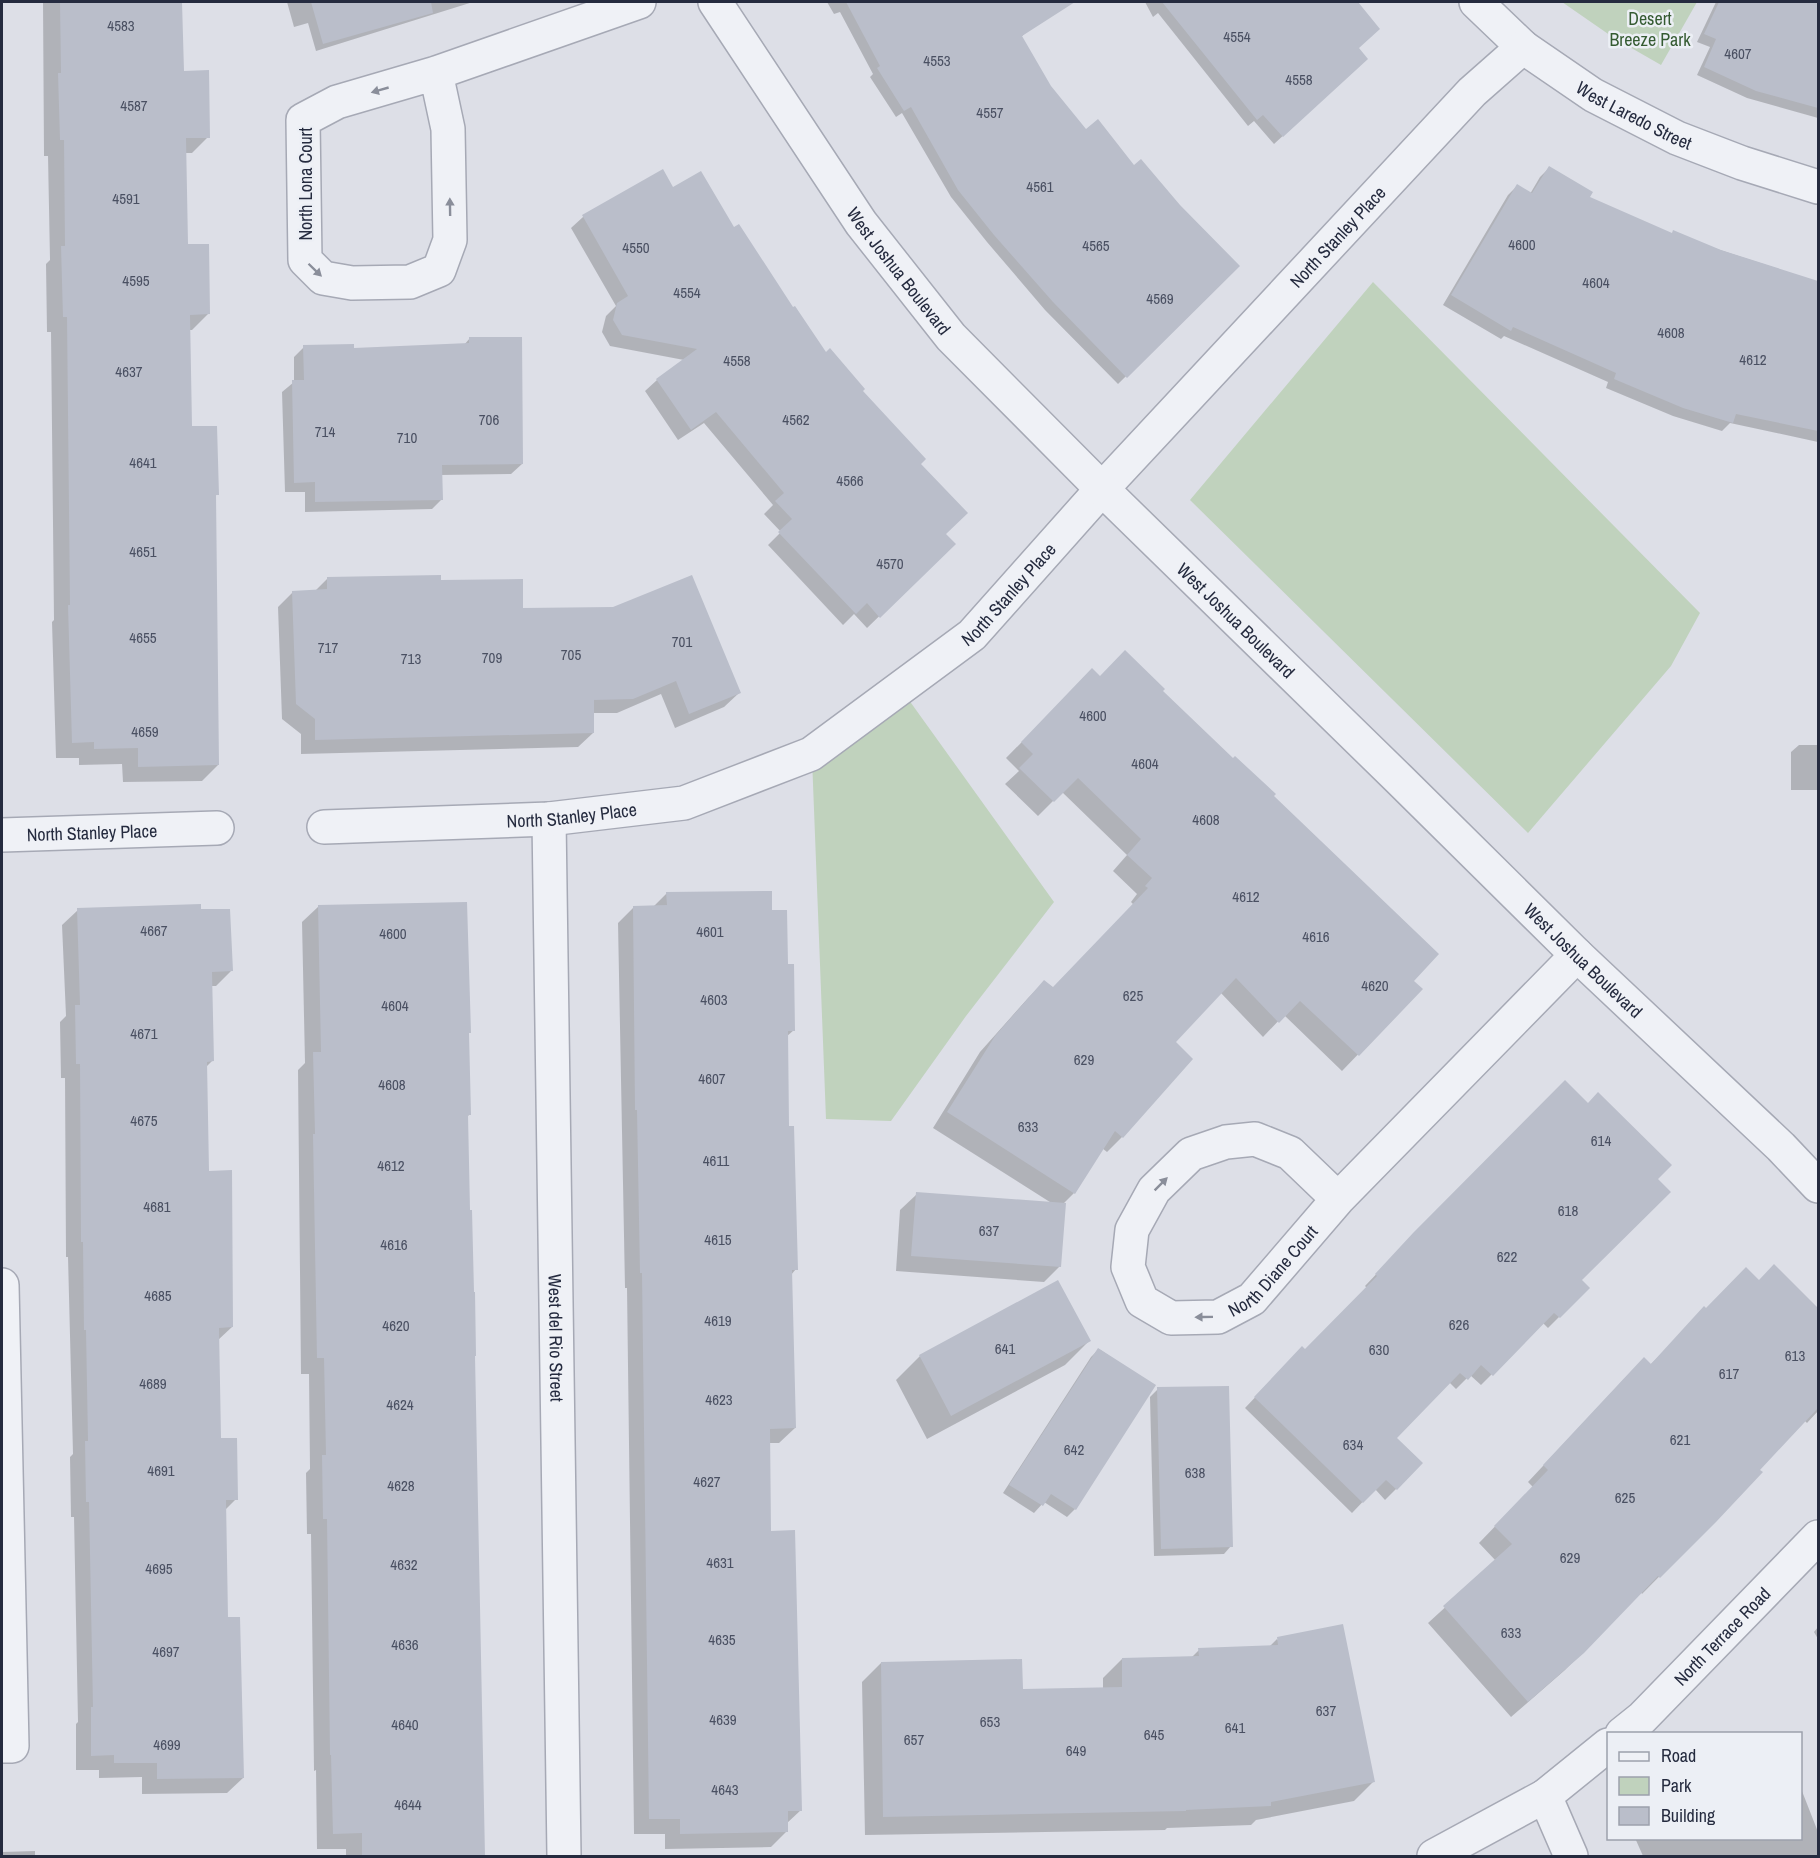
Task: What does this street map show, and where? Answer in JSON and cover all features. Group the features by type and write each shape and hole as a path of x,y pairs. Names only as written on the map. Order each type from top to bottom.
{"street":[{"name":"North Lona Court","path":"436,73 448,129 450,240 439,270 410,282 352,283 323,278 305,260 303,120 337,102 436,73 639,2"},
{"name":"West Joshua Boulevard","path":"715,2 861,223 944,328 1102,489 1399,778 1577,956 1781,1147 1818,1186"},
{"name":"West Laredo Street","path":"1476,2 1523,47 1593,94 1677,138 1742,163 1818,187"},
{"name":"North Stanley Place","path":"324,826 549,819 684,802 811,754 972,634 1102,489 1472,92 1523,47"},
{"name":"West del Rio Street","path":"549,819 564,1857"},
{"name":"North Stanley Place","path":"2,835 217,828"},
{"name":"North Diane Court","path":"1338,1199 1290,1153 1255,1139 1226,1142 1191,1154 1154,1190 1132,1230 1128,1267 1142,1301 1172,1318 1218,1317 1252,1299 1338,1199 1577,956"},
{"path":"2,1285 7,1746"},
{"name":"North Terrace Road","path":"1624,1732 1642,1718 1818,1537"},
{"path":"1434,1857 1545,1796 1607,1745"},
{"path":"1545,1796 1571,1857"}],"green space":[{"name":"Desert Breeze Park","path":"1562,2 1697,2 1661,65 1614,38"},
{"path":"1373,282 1700,613 1671,666 1528,833 1190,500"},
{"path":"901,689 1054,902 966,1016 891,1121 826,1119 812,758"}],"building":[{"path":"60,2 182,2 184,71 209,70 210,138 186,138 188,244 209,244 210,314 190,315 192,426 217,426 219,765 138,767 138,748 94,749 94,742 72,743 68,605 70,605 67,317 63,317 61,246 65,246 64,140 60,140 58,73 61,73"},
{"path":"311,2 431,2 433,13 323,44"},
{"path":"846,2 1075,2 1022,36 1051,86 1086,129 1098,119 1134,165 1141,159 1180,205 1240,266 1127,378 1053,302 958,190 911,107 904,111 877,68 880,66"},
{"path":"1162,2 1358,2 1380,29 1359,48 1368,59 1283,137 1263,115 1257,120"},
{"path":"1719,2 1818,2 1818,108 1756,91 1704,67 1716,39 1704,34"},
{"path":"1549,166 1593,192 1590,197 1672,233 1673,230 1721,250 1818,281 1818,431 1736,414 1733,423 1683,408 1614,379 1616,373 1513,327 1511,331 1451,295 1517,184 1532,193"},
{"path":"663,169 673,187 701,171 734,227 739,224 793,307 795,306 826,352 830,348 865,389 863,391 926,459 921,464 968,513 946,534 956,544 880,618 867,603 856,614 778,532 792,519 775,501 784,493 716,412 691,430 656,379 697,349 622,335 613,320 617,303 628,296 582,215"},
{"path":"469,337 522,337 523,464 442,465 443,500 315,502 315,482 294,483 292,380 304,380 303,345 354,344 354,348 469,343"},
{"path":"441,575 441,580 523,579 523,608 613,607 692,575 741,693 689,714 676,681 633,699 594,700 594,733 315,740 315,719 296,704 292,591 327,589 327,577"},
{"path":"1125,650 1165,689 1163,691 1233,758 1235,756 1276,794 1274,796 1439,954 1414,981 1423,989 1359,1056 1300,1001 1279,1023 1236,978 1176,1042 1193,1059 1123,1138 1115,1131 1075,1194 947,1112 995,1036 1044,980 1053,987 1148,888 1145,886 1152,878 1127,855 1141,839 1078,778 1054,802 1019,768 1033,754 1021,742 1092,668 1100,676"},
{"path":"772,891 772,910 787,910 788,964 794,964 795,1031 788,1031 789,1126 794,1126 798,1270 792,1270 796,1428 770,1429 771,1531 795,1530 802,1811 788,1811 788,1832 680,1834 680,1819 649,1819 642,1273 640,1273 637,1110 635,1110 633,906 667,905 666,892"},
{"path":"467,902 471,1033 469,1033 471,1115 468,1115 475,1292 485,1857 362,1857 362,1833 333,1834 327,1519 323,1519 322,1455 326,1455 324,1358 317,1358 313,1134 315,1134 313,1052 321,1052 318,905"},
{"path":"201,904 201,909 230,909 233,971 212,972 214,1061 207,1062 209,1171 232,1170 233,1327 219,1328 221,1438 237,1438 238,1500 226,1500 228,1617 240,1617 244,1778 157,1779 157,1763 114,1763 114,1755 91,1756 91,1707 93,1707 89,1502 86,1502 85,1441 88,1441 86,1330 84,1330 83,1242 81,1242 80,1064 76,1064 75,1005 80,1005 77,908"},
{"path":"1565,1080 1588,1103 1598,1092 1672,1165 1658,1179 1671,1192 1582,1280 1590,1288 1560,1318 1554,1313 1493,1376 1481,1365 1468,1380 1460,1373 1397,1438 1423,1463 1397,1490 1386,1480 1363,1503 1254,1397 1302,1346 1305,1349 1377,1276 1375,1274 1413,1233"},
{"path":"916,1192 1066,1203 1061,1267 911,1256"},
{"path":"1774,1264 1818,1308 1818,1408 1760,1470 1763,1472 1716,1522 1660,1578 1658,1576 1584,1653 1528,1702 1443,1606 1512,1544 1494,1526 1548,1470 1543,1465 1644,1357 1651,1364 1704,1306 1706,1308 1746,1267 1759,1280"},
{"path":"1058,1280 1091,1341 951,1416 919,1355"},
{"path":"1098,1348 1156,1385 1076,1510 1051,1494 1043,1506 1009,1485"},
{"path":"1229,1386 1233,1547 1161,1549 1157,1387"},
{"path":"1343,1624 1375,1782 1271,1802 1271,1806 1186,1811 883,1817 881,1662 1022,1659 1023,1689 1122,1687 1122,1658 1199,1656 1198,1648 1278,1645 1277,1637"}]}
